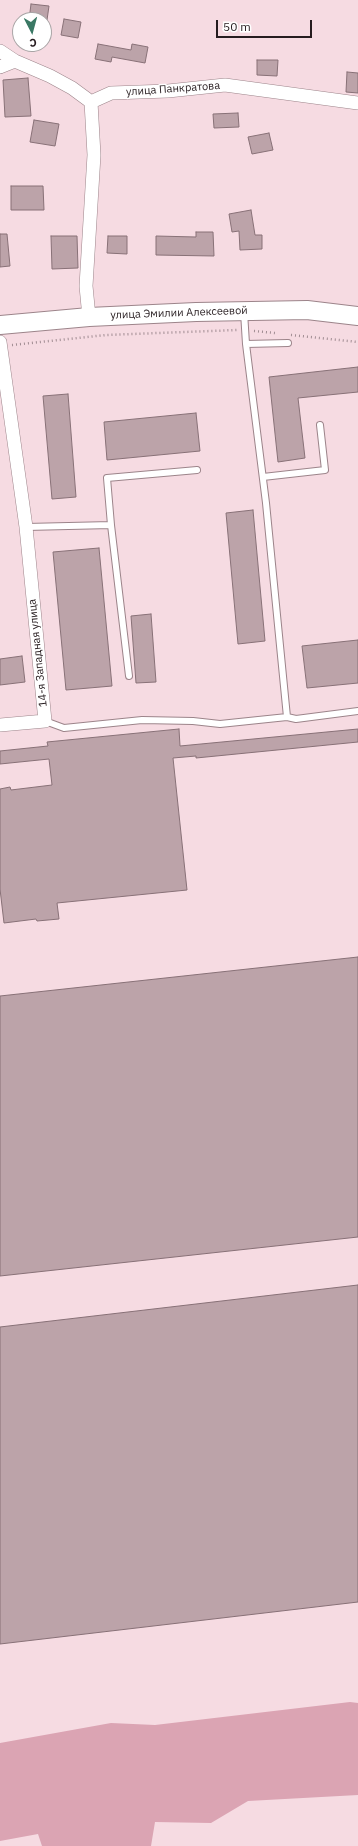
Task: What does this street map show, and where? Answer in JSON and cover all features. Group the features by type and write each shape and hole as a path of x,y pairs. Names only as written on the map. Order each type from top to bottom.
{"street":[{"path":"0,51 15,61 50,76 72,88 91,102 94,155 86,286 89,317"},
{"path":"0,67 15,61"},
{"name":"улица Панкратова","path":"91,102 111,93 168,91 225,85 358,103"},
{"name":"улица Эмилии Алексеевой","path":"0,325 89,317 244,310 307,310 358,316"},
{"name":"14-я Западная улица","path":"0,344 26,527 45,721"},
{"path":"0,725 45,721"}],"lane":[{"path":"244,310 246,344 263,477 287,717"},
{"path":"246,344 288,343"},
{"path":"263,477 325,470 320,425"},
{"path":"129,676 111,526 107,478 197,470"},
{"path":"26,527 111,526"},
{"name":"14-я Западная улица","path":"45,721 64,728 142,720 193,721 220,724 287,717 296,719 358,711"}],"path":[{"path":"0,344 106,335 245,330 283,334"},
{"path":"290,334 358,342"}],"shaded area":[{"path":"350,1702 358,1703 358,1795 248,1801 211,1823 155,1822 151,1846 42,1846 38,1834 0,1841 0,1743 111,1723 155,1725"}],"building":[{"path":"31,4 49,6 48,12 30,12"},
{"path":"64,19 81,22 78,38 61,35"},
{"path":"98,44 131,50 132,44 148,47 145,63 112,57 111,62 95,59"},
{"path":"257,60 278,60 277,76 257,75"},
{"path":"347,72 358,73 358,93 346,92"},
{"path":"28,78 31,116 5,117 3,80"},
{"path":"238,113 239,127 214,128 213,114"},
{"path":"34,120 59,124 55,146 30,142"},
{"path":"269,133 273,150 252,154 248,137"},
{"path":"11,186 43,186 44,210 11,210"},
{"path":"251,210 255,235 262,235 262,249 240,250 239,231 232,232 229,214"},
{"path":"196,232 213,232 214,256 156,255 156,236 196,237"},
{"path":"0,234 7,234 10,266 0,267"},
{"path":"51,236 77,236 78,268 52,269"},
{"path":"108,236 127,236 127,254 107,253"},
{"path":"358,367 358,392 298,398 305,458 278,462 269,377"},
{"path":"68,394 76,497 52,499 43,396"},
{"path":"196,413 200,451 107,460 104,422"},
{"path":"253,510 265,641 238,644 226,513"},
{"path":"99,548 112,686 66,690 53,552"},
{"path":"151,614 156,682 136,683 131,616"},
{"path":"358,640 358,683 307,688 302,646"},
{"path":"22,656 25,682 0,685 0,659"},
{"path":"179,729 180,746 358,729 358,742 196,758 196,756 173,758 187,890 57,903 59,919 37,921 36,919 4,923 0,889 0,789 10,787 11,790 52,785 49,759 0,764 0,751 48,746 47,742"},
{"path":"358,957 358,1237 0,1276 0,996"},
{"path":"358,1285 358,1602 0,1644 0,1327"}]}
